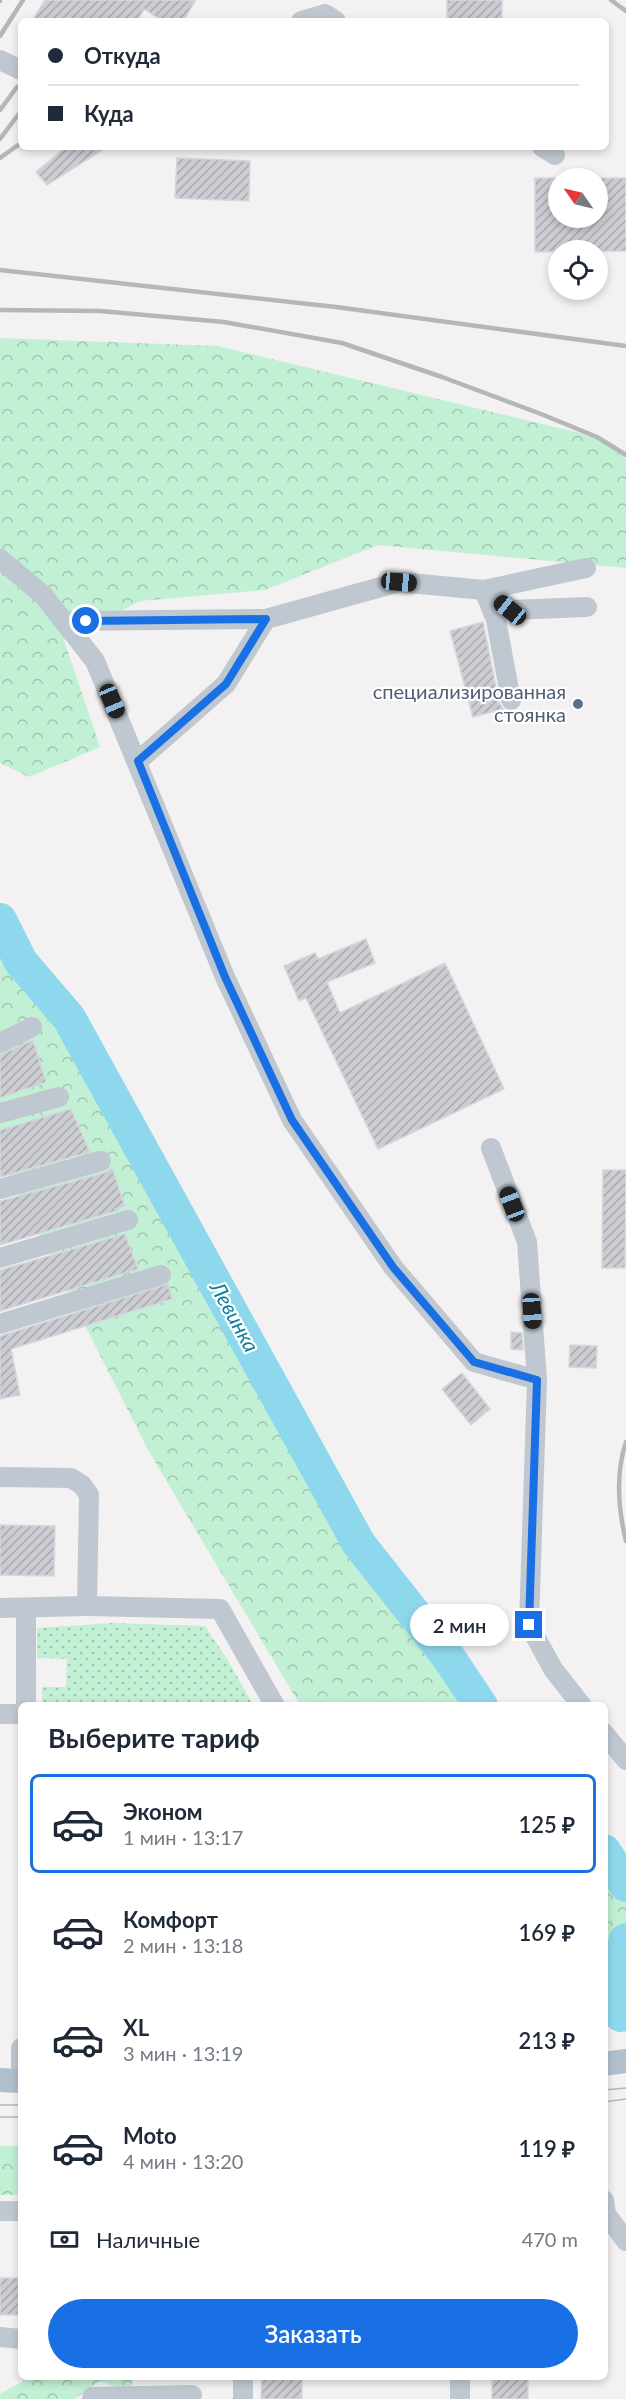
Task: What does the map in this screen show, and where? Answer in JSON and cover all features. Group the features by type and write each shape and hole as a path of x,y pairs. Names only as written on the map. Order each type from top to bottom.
{"main road":[{"path":"608,2063 626,2061"},
{"path":"0,2080 18,2081"}],"street":[{"path":"311,18 325,14 331,18"},
{"path":"0,60 18,69"},
{"path":"0,559 43,595 95,661 225,977 292,1120 393,1267 474,1362 537,1380"},
{"path":"64,621 266,619 399,582 484,590 586,568"},
{"path":"484,590 510,610 587,607"},
{"path":"484,590 496,620 511,700"},
{"path":"138,761 226,684 266,619"},
{"path":"0,1043 32,1027"},
{"path":"0,1113 59,1098"},
{"path":"491,1148 527,1242 537,1380 529,1625 553,1669 579,1702"},
{"path":"0,1189 101,1161"},
{"path":"0,1258 128,1220"},
{"path":"0,1324 161,1275"},
{"path":"0,1478 70,1478 82,1485 89,1495 87,1606"},
{"path":"0,1608 87,1606 220,1609 273,1702"},
{"path":"26,1609 26,1702"},
{"path":"0,1714 18,1714"},
{"path":"608,1738 626,1760"},
{"path":"0,2211 18,2211"},
{"path":"608,2214 626,2241"},
{"path":"0,2337 18,2339"},
{"path":"243,2380 243,2399"},
{"path":"460,2380 460,2399"},
{"path":"92,2399 92,2397 192,2390"}],"green space":[{"path":"0,338 217,346 597,437 626,459 626,568 378,545 265,590 140,601 64,640 100,747 29,777 0,763"},
{"path":"0,939 422,1623 484,1702 298,1702 148,1450 0,1157"},
{"path":"111,1623 205,1626 251,1702 42,1702 42,1687 66,1687 67,1659 37,1658 37,1628"},
{"path":"608,1862 626,1886 626,2002 613,2011 608,2012"},
{"path":"0,2146 18,2146 18,2195 0,2195"},
{"path":"133,2380 130,2392 100,2381 74,2399 0,2399 0,2394 23,2381"}],"building":[{"path":"45,0 196,0 185,18 158,18 144,9 139,18 34,18"},
{"path":"447,0 502,0 502,18 447,18"},
{"path":"62,150 102,150 47,185 36,172"},
{"path":"177,158 250,161 249,201 175,198"},
{"path":"535,178 548,178 548,228 608,228 608,178 626,178 626,251 608,251 608,240 548,240 548,252 535,252"},
{"path":"483,622 499,702 503,709 473,717 450,631"},
{"path":"366,939 375,963 327,982 340,1013 445,963 504,1089 378,1149 306,998 299,1001 284,966 315,953 318,959"},
{"path":"33,1040 46,1082 0,1098 0,1055"},
{"path":"71,1109 90,1152 0,1177 0,1130"},
{"path":"112,1168 125,1206 115,1209 116,1211 0,1245 0,1201 104,1173"},
{"path":"603,1170 626,1170 625,1268 602,1268"},
{"path":"125,1234 138,1269 0,1311 0,1270"},
{"path":"168,1284 172,1299 11,1349 20,1395 0,1399 0,1336"},
{"path":"511,1332 522,1333 523,1350 511,1349"},
{"path":"570,1345 597,1346 596,1368 569,1367"},
{"path":"462,1373 490,1409 471,1425 442,1389"},
{"path":"0,1525 55,1526 54,1576 0,1575"},
{"path":"0,2278 18,2278 18,2315 0,2315"},
{"path":"262,2380 302,2380 302,2399 261,2399"},
{"path":"492,2380 528,2380 528,2399 492,2399"}],"waterway":[{"name":"Левинка","path":"0,920 21,962 69,1018 359,1544 449,1658 478,1702"},
{"name":"Левинка","path":"608,1857 626,1885"},
{"name":"Левинка","path":"621,2015 616,1976 626,1940"}],"tram line":[{"path":"608,2090 626,2088"},
{"path":"608,2101 626,2099"},
{"path":"0,2105 18,2105"},
{"path":"0,2117 18,2117"}],"railway":[{"path":"0,36 23,0"},
{"path":"611,0 626,11"},
{"path":"0,110 17,87"},
{"path":"0,139 18,115"},
{"path":"0,158 18,145"},
{"path":"0,270 336,307 626,346"},
{"path":"0,310 100,311 224,322 342,343 541,414 597,437 626,455"},
{"path":"626,1442 619,1479 621,1516 626,1541"}],"place":[{"name":"специализированная стоянка","path":"578,704"}],"route":[{"path":"86,621 266,619 226,684 138,761 225,977 292,1120 393,1267 474,1362 537,1380 529,1625"}]}
